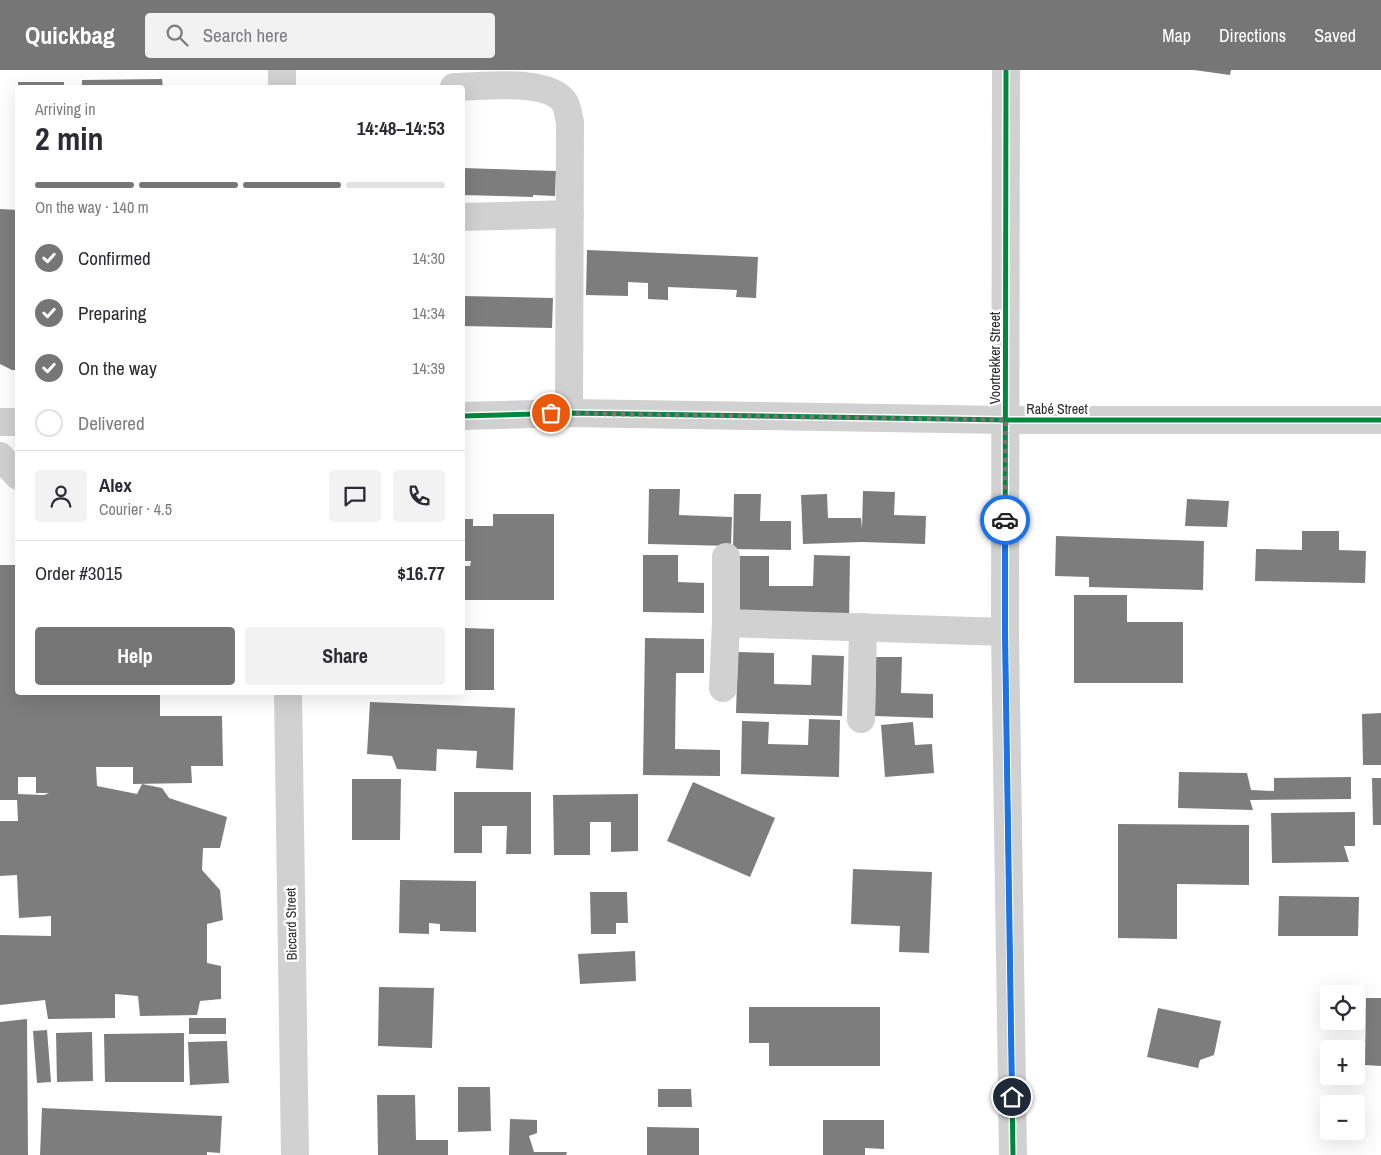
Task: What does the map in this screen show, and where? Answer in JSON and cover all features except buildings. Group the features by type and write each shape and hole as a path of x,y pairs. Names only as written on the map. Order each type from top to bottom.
{"street":[{"path":"282,70 282,85"},
{"name":"Voortrekker Street","path":"1006,70 1005,632 1013,1155"},
{"path":"465,87 523,85 554,92 565,103 570,122 569,413"},
{"path":"465,217 570,214"},
{"name":"Rabé Street","path":"465,416 569,413 1006,420 1381,420"},
{"path":"0,422 15,422"},
{"path":"0,456 15,473"},
{"path":"723,688 726,623 726,557"},
{"path":"726,623 1005,632"},
{"path":"861,719 863,627"},
{"name":"Biccard Street","path":"288,695 295,1155"}],"cycle path":[{"path":"1006,70 1005,632 1013,1155"},
{"path":"465,416 569,413 1006,420 1381,420"}],"way so far":[{"path":"551,413 1006,420 1005,520"}],"route":[{"path":"1005,520 1012,1097"}]}
